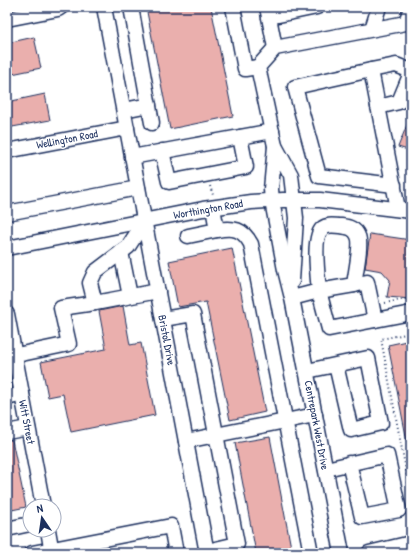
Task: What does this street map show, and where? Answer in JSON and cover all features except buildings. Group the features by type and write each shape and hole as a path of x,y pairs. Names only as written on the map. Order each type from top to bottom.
{"street":[{"path":"7,19 58,9 61,7"},
{"name":"Bristol Drive","path":"104,7 207,552"},
{"path":"131,7 152,123"},
{"path":"233,7 246,70 258,67 275,48 406,23 411,7"},
{"path":"275,48 268,12 317,7"},
{"path":"372,29 378,7"},
{"path":"378,107 399,102 411,72 396,65 295,87 319,176 394,185"},
{"path":"258,67 275,146"},
{"path":"371,70 394,185 405,210"},
{"path":"124,110 149,105"},
{"name":"Wellington Road","path":"7,151 127,128"},
{"path":"132,158 272,130"},
{"path":"162,151 169,182 246,166 240,137"},
{"name":"Centrepark West Drive","path":"275,146 292,175 296,218 292,298"},
{"name":"Centrepark West Drive","path":"275,146 271,189 272,201 342,553"},
{"path":"7,213 138,188"},
{"name":"Worthington Road","path":"7,248 144,222 213,202 294,200 339,202 405,210"},
{"path":"213,202 217,230"},
{"path":"95,302 90,283 95,272 128,247 144,222"},
{"path":"354,285 360,240 359,236 349,227 326,226 320,230 318,236 317,269 320,291 329,329 411,313"},
{"path":"188,236 227,228 235,229 242,232 251,244 310,553"},
{"path":"121,252 130,296"},
{"path":"292,298 367,282 375,320"},
{"path":"11,357 69,344 61,308 158,291"},
{"name":"Witt Street","path":"7,314 11,357 22,394 41,498"},
{"path":"163,319 193,314 237,544 207,552"},
{"path":"307,372 336,365 368,358 381,423 350,430 336,365"},
{"path":"7,398 22,394"},
{"path":"186,442 315,415"},
{"path":"7,432 28,428"},
{"path":"326,469 349,463 387,455 399,510 362,517 349,463"},
{"path":"7,528 22,525"},
{"path":"32,553 52,551 171,526 176,553"},
{"path":"50,538 52,551"},
{"path":"369,553 411,543"}],"path":[{"path":"209,182 213,202"},
{"path":"382,304 401,300 411,301"},
{"path":"411,334 381,339 411,497"}]}
